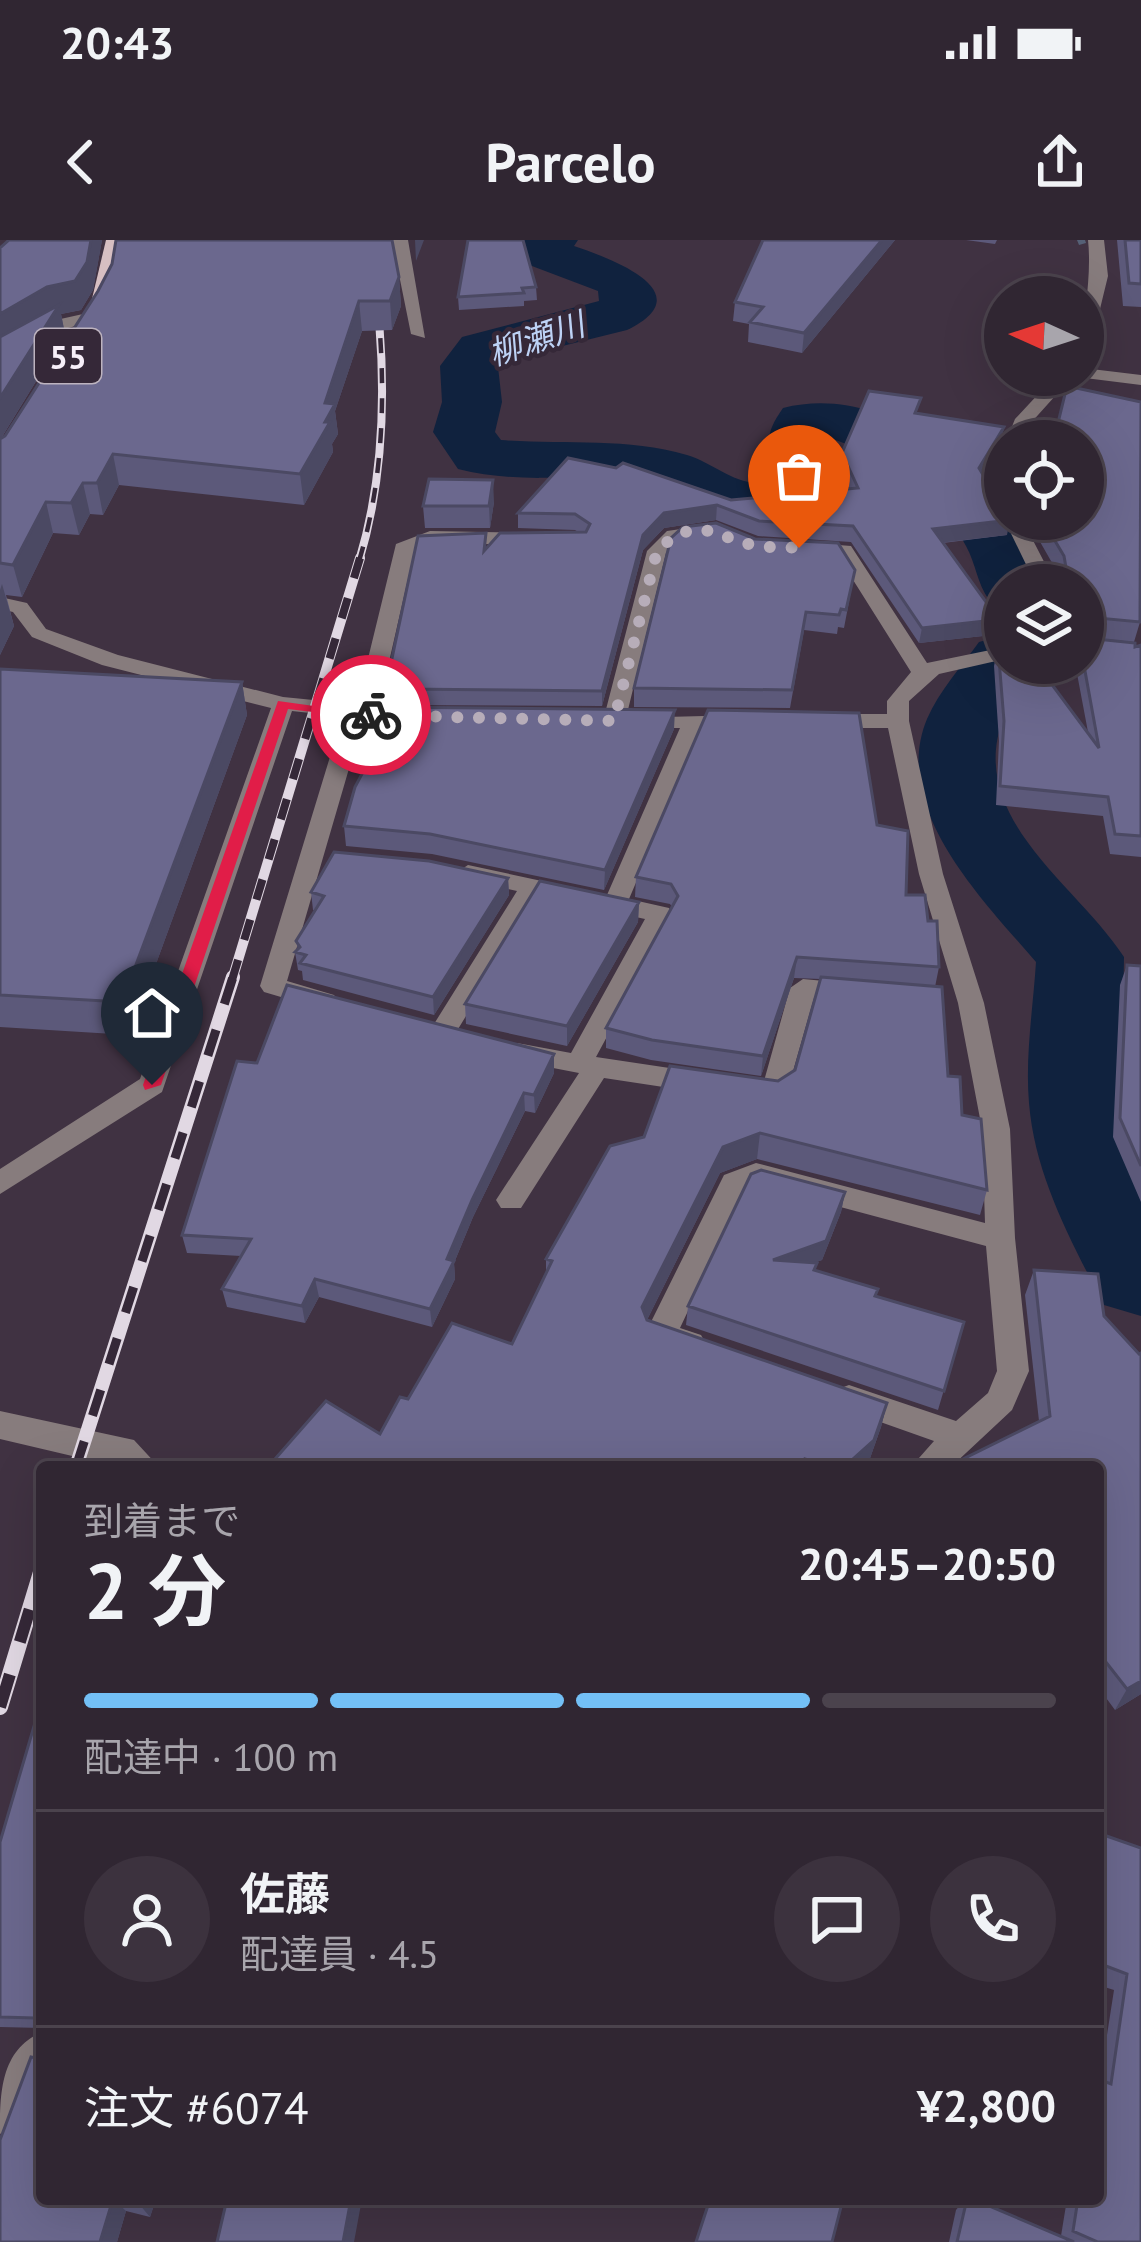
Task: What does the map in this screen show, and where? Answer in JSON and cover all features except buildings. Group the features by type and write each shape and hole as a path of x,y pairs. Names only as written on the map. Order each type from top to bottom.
{"main road":[{"name":"55","path":"76,343 105,292 114,240"}],"street":[{"path":"400,240 418,334"},
{"path":"1096,240 1100,276"},
{"path":"0,360 62,324 92,317"},
{"path":"1104,376 1141,380"},
{"path":"1024,420 1046,396"},
{"path":"736,538 717,530 674,535 657,551 603,721 759,721"},
{"path":"378,715 375,676 406,544 430,537 554,540"},
{"path":"776,547 844,550 922,672"},
{"path":"0,603 20,608 39,632 110,660 283,704 434,716"},
{"path":"935,1461 1000,1401 1013,1371 1000,1238 996,1129 960,1002 898,722 898,701 922,672 984,656"},
{"path":"0,1183 152,1085 283,704"},
{"path":"361,1011 273,986 321,856 344,747 378,715"},
{"path":"805,721 898,722"},
{"path":"615,904 694,722"},
{"path":"452,870 660,914 588,1065 511,1200"},
{"path":"533,885 452,1035 588,1065 775,1092 803,988 887,995"},
{"path":"725,1356 661,1334 734,1183 756,1174 1000,1238"},
{"path":"812,1385 962,1437"},
{"path":"0,1425 122,1450 135,1461"},
{"path":"0,2113 36,2062"}],"waterway":[{"name":"柳瀬川","path":"552,240 541,246 543,252 617,280 627,292 626,309 482,349 469,366 472,402 464,432 480,456 645,464 673,471 713,495 769,501 797,494 816,478 798,443 800,428 805,421 832,421 887,440 938,475 981,519 1006,564"},
{"name":"柳瀬川","path":"987,684 965,720 957,752 960,784 971,816 990,848 1080,957 1075,1071 1081,1130 1101,1195 1141,1276"}],"railway":[{"path":"359,561 376,483 382,402 369,240"},
{"path":"232,980 360,558"},
{"path":"78,1461 233,977"},
{"path":"0,1707 36,1589"}],"way so far":[{"path":"371,715 614,721 657,551 674,535 717,530 754,546 799,548"}],"route":[{"path":"152,1085 283,704 371,715"}]}
